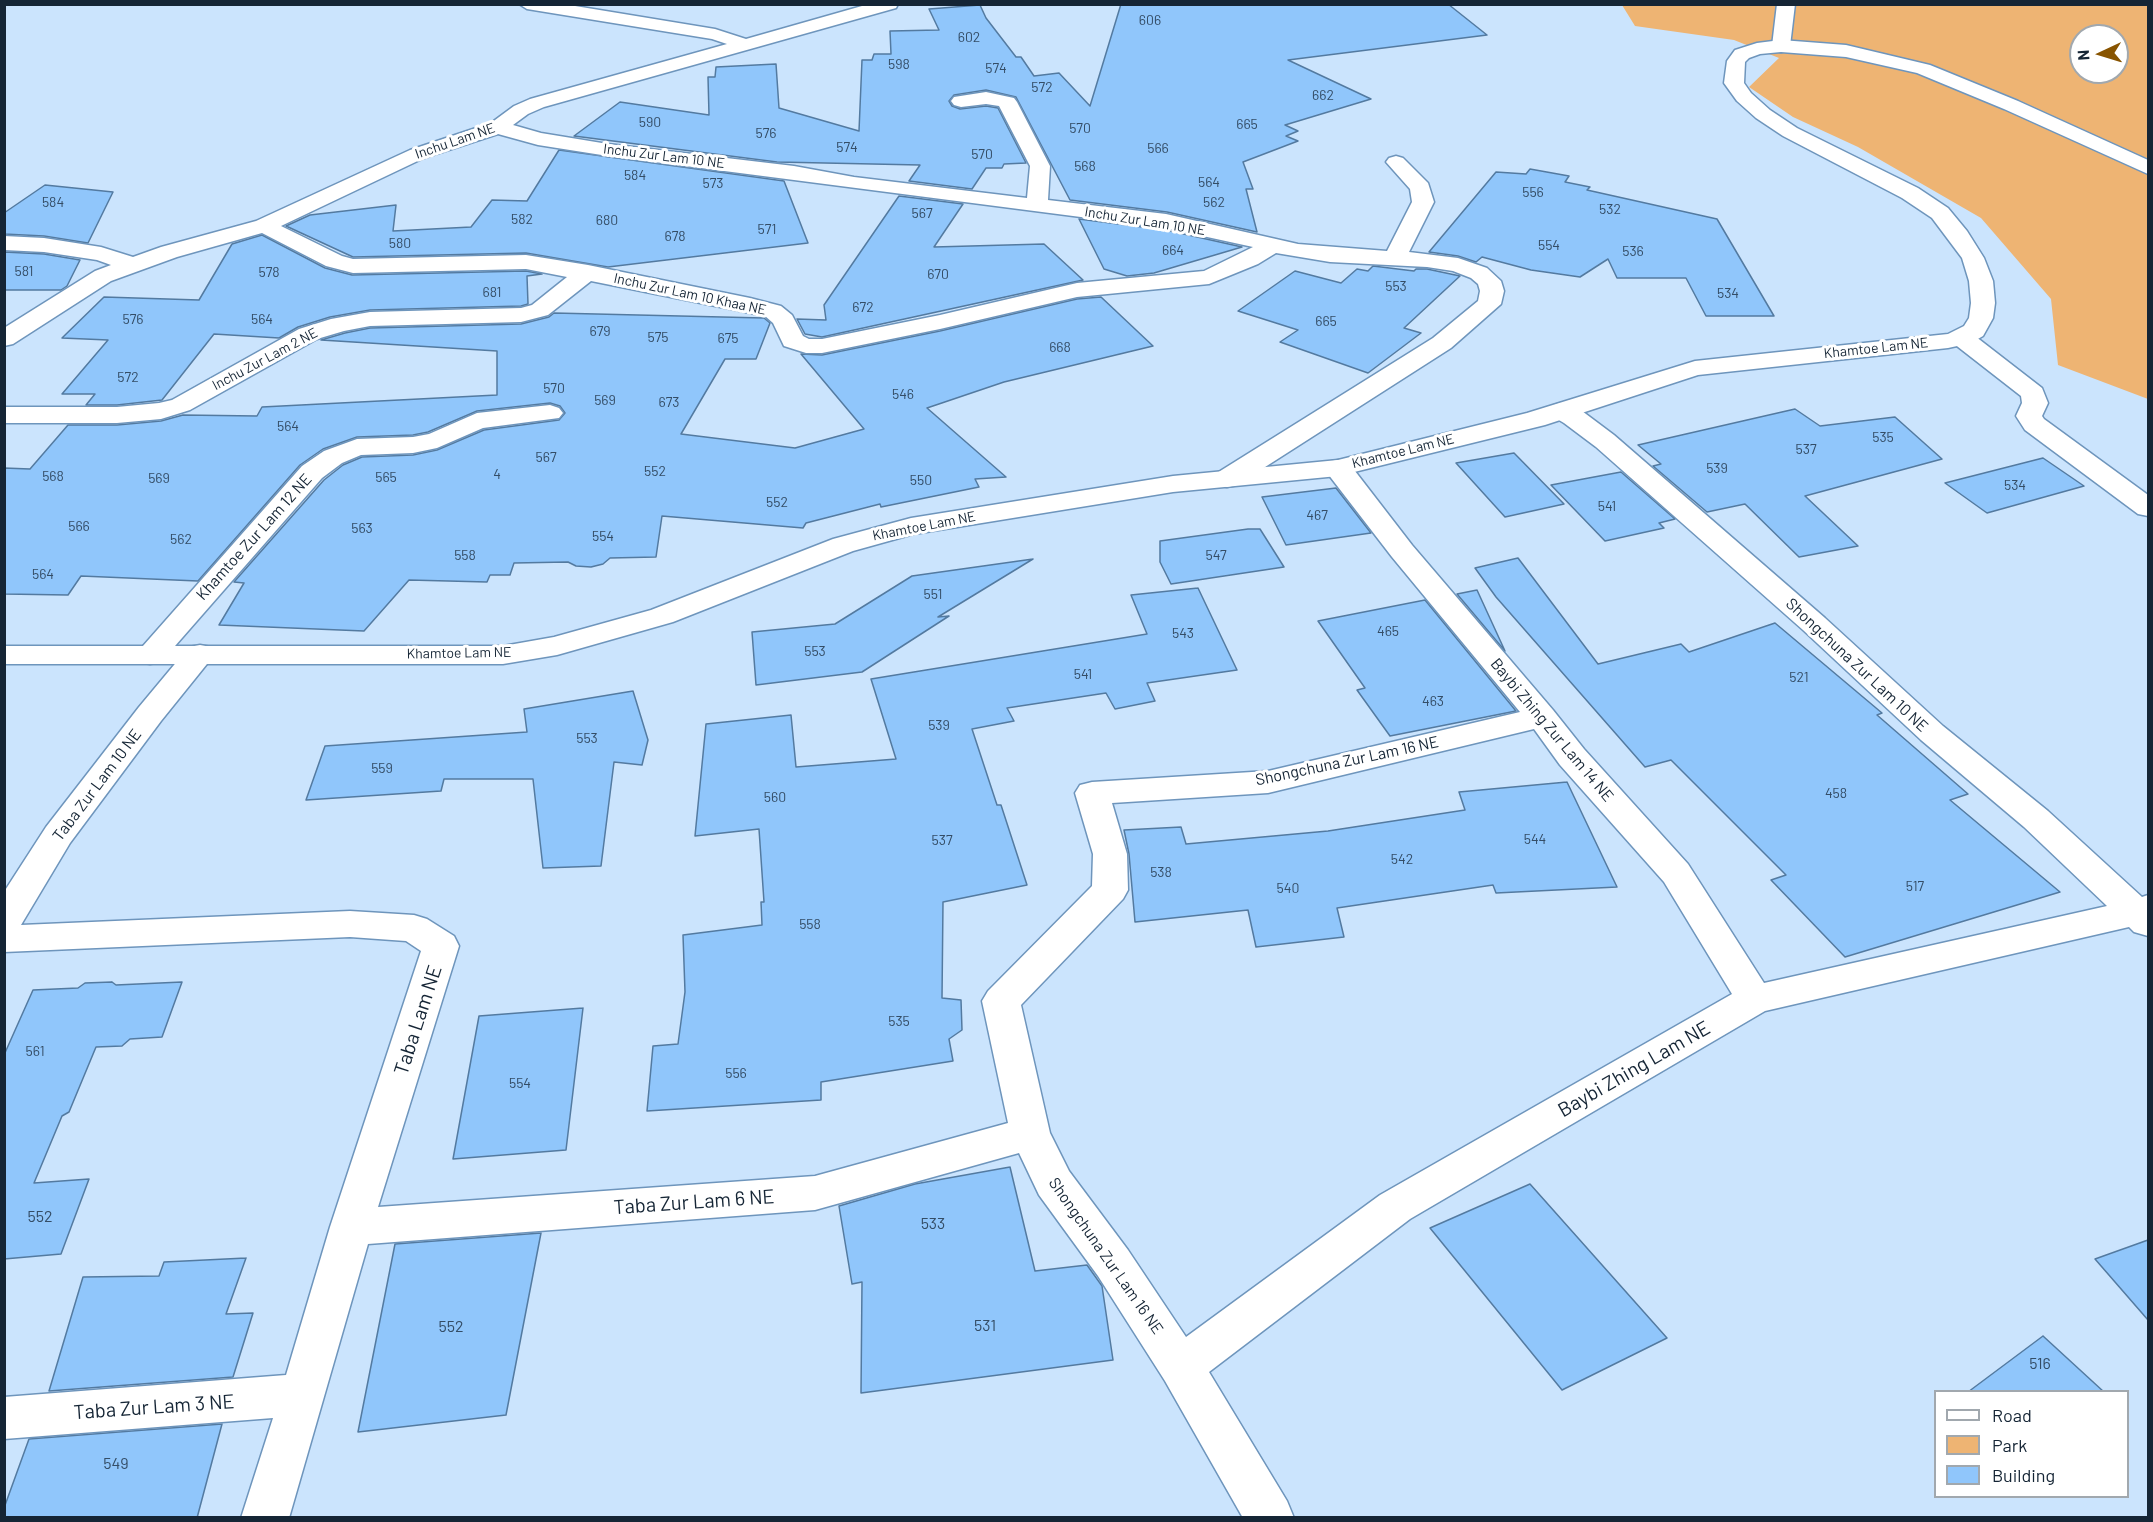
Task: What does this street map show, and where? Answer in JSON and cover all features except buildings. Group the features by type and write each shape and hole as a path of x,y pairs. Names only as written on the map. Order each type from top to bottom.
{"street":[{"path":"527,4 715,34 746,44"},
{"name":"Inchu Lam NE","path":"4,339 103,276 132,265 264,226 417,154 498,127 537,103 890,4"},
{"path":"1781,46 1786,4"},
{"path":"2148,168 2011,105 1923,69 1845,51 1781,46 1742,54 1736,61 1734,83 1744,97 1763,114 1790,132 1910,193 1947,220 1973,258 1981,281 1983,303 1981,318 1974,331 1962,338 2033,393 2035,403 2030,416 2034,424 2148,508"},
{"path":"961,101 986,98 1007,102 1040,166 1037,204"},
{"name":"Inchu Zur Lam 10 NE","path":"498,127 538,139 630,153 1166,221 1330,255 1395,258 1448,264 1479,273 1489,281 1492,291 1489,304 1442,343 1227,479"},
{"path":"1395,258 1423,202 1420,189 1396,162"},
{"name":"Inchu Zur Lam 10 Khaa NE","path":"264,226 334,261 354,266 526,262 588,272 773,311 784,320 793,341 806,346 822,345 962,317 1077,290 1209,278 1250,259 1273,245"},
{"path":"4,243 44,245 101,254 132,265"},
{"name":"Inchu Zur Lam 2 NE","path":"4,415 117,415 161,411 182,405 308,334 340,324 370,319 521,315 540,310 588,272"},
{"name":"Khamtoe Lam NE","path":"4,655 503,655 557,646 662,616 843,545 911,526 1173,484 1338,468 1561,411 1695,368 1962,338"},
{"name":"Shongchuna Zur Lam 10 NE","path":"1561,411 1605,441 1814,624 1932,733 2036,819 2144,915"},
{"name":"Khamtoe Zur Lam 12 NE","path":"150,655 312,472 333,457 357,447 413,445 437,440 477,421 550,413"},
{"name":"Baybi Zhing Zur Lam 14 NE","path":"1338,468 1402,551 1542,717 1572,757 1676,873 1755,999"},
{"name":"Taba Zur Lam 10 NE","path":"4,922 58,835 150,714 200,654"},
{"name":"Shongchuna Zur Lam 16 NE","path":"1270,1518 1181,1367 1113,1263 1053,1183 1030,1134 1001,1001 1110,890 1110,854 1092,793 1268,782 1542,717"},
{"name":"Baybi Zhing Lam NE","path":"1181,1367 1395,1207 1755,999 2144,915"},
{"name":"Taba Lam NE","path":"4,939 350,924 414,928 441,946 351,1227 265,1518"},
{"name":"Taba Zur Lam 6 NE","path":"351,1227 815,1193 1030,1134"},
{"name":"Taba Zur Lam 3 NE","path":"4,1418 303,1395"}],"green space":[{"path":"1622,5 2148,5 2148,399 2058,365 2051,299 1981,218 1858,147 1793,117 1749,87 1779,58 1734,40 1635,26"}]}
